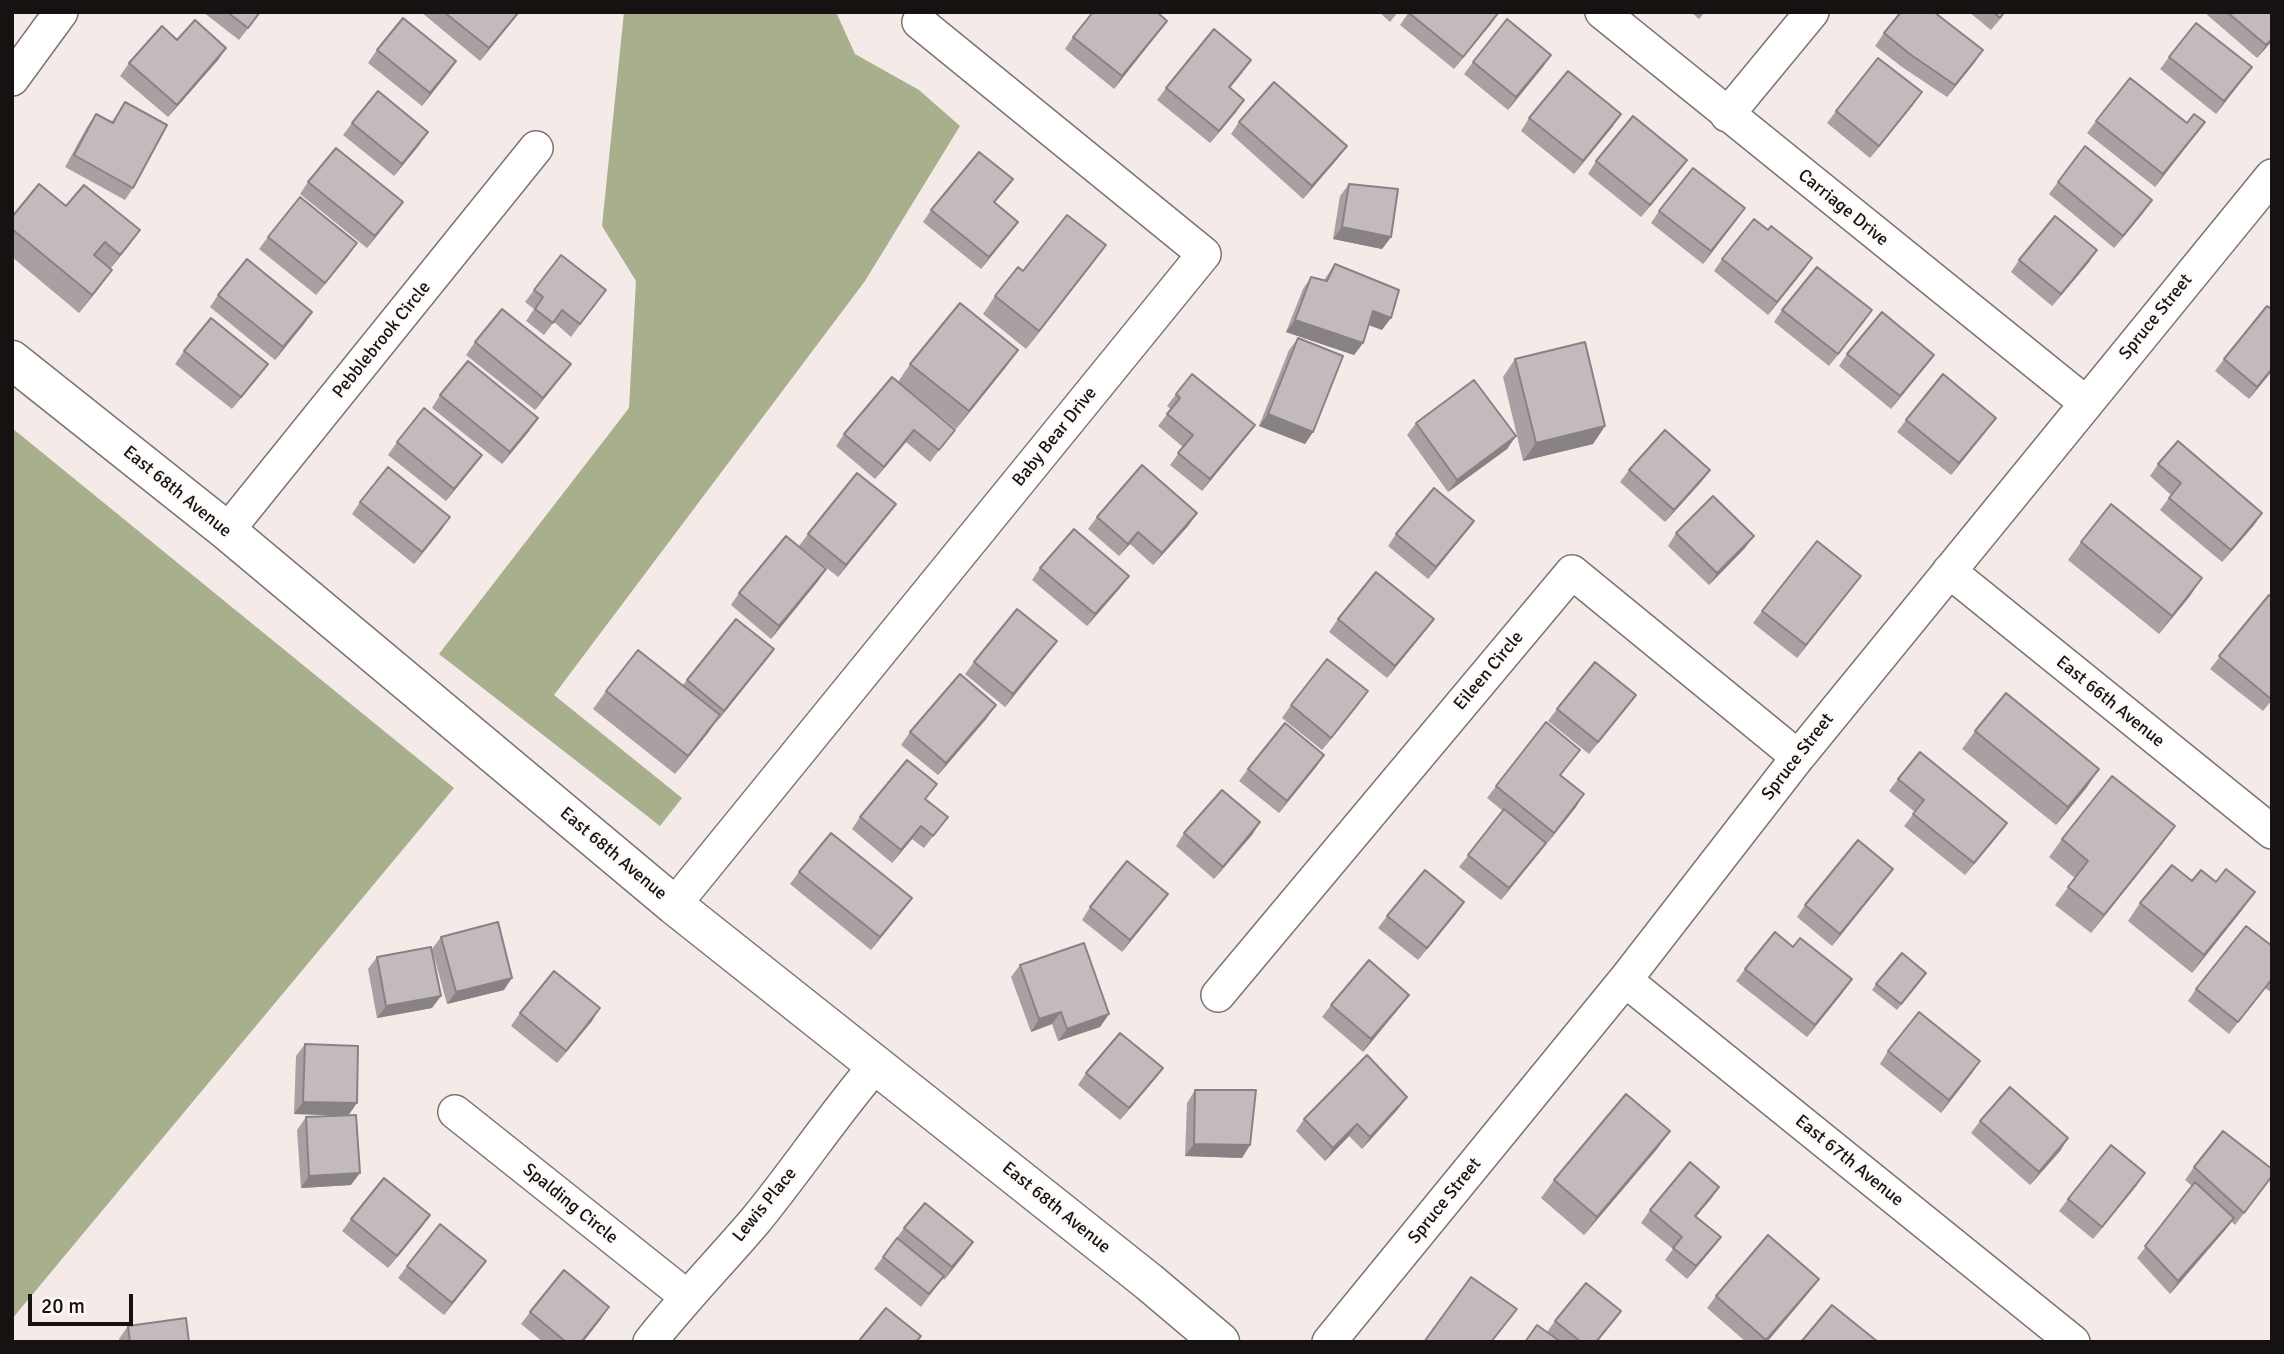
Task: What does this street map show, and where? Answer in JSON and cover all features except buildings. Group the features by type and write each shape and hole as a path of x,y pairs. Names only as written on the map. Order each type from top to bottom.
{"street":[{"path":"12,79 61,12"},
{"name":"Carriage Drive","path":"1602,12 2086,403"},
{"path":"1727,115 1812,12"},
{"name":"Baby Bear Drive","path":"674,905 1204,254 919,22"},
{"name":"Pebblebrook Circle","path":"228,531 536,148"},
{"name":"Spruce Street","path":"1329,1342 1625,980 1798,757 1948,571 2272,176"},
{"name":"East 68th Avenue","path":"12,360 228,531 674,905 1149,1282 1220,1342"},
{"name":"East 66th Avenue","path":"1948,571 2272,832"},
{"name":"Eileen Circle","path":"1218,995 1572,572 1798,757"},
{"name":"East 67th Avenue","path":"1625,980 2073,1342"},
{"name":"Lewis Place","path":"650,1342 686,1297 755,1221 876,1065"},
{"name":"Spalding Circle","path":"455,1112 686,1297"}],"green space":[{"path":"624,12 836,12 855,54 919,90 960,126 865,281 554,695 682,798 660,826 439,654 629,408 636,281 602,226"},
{"path":"12,428 454,788 12,1319"}]}
